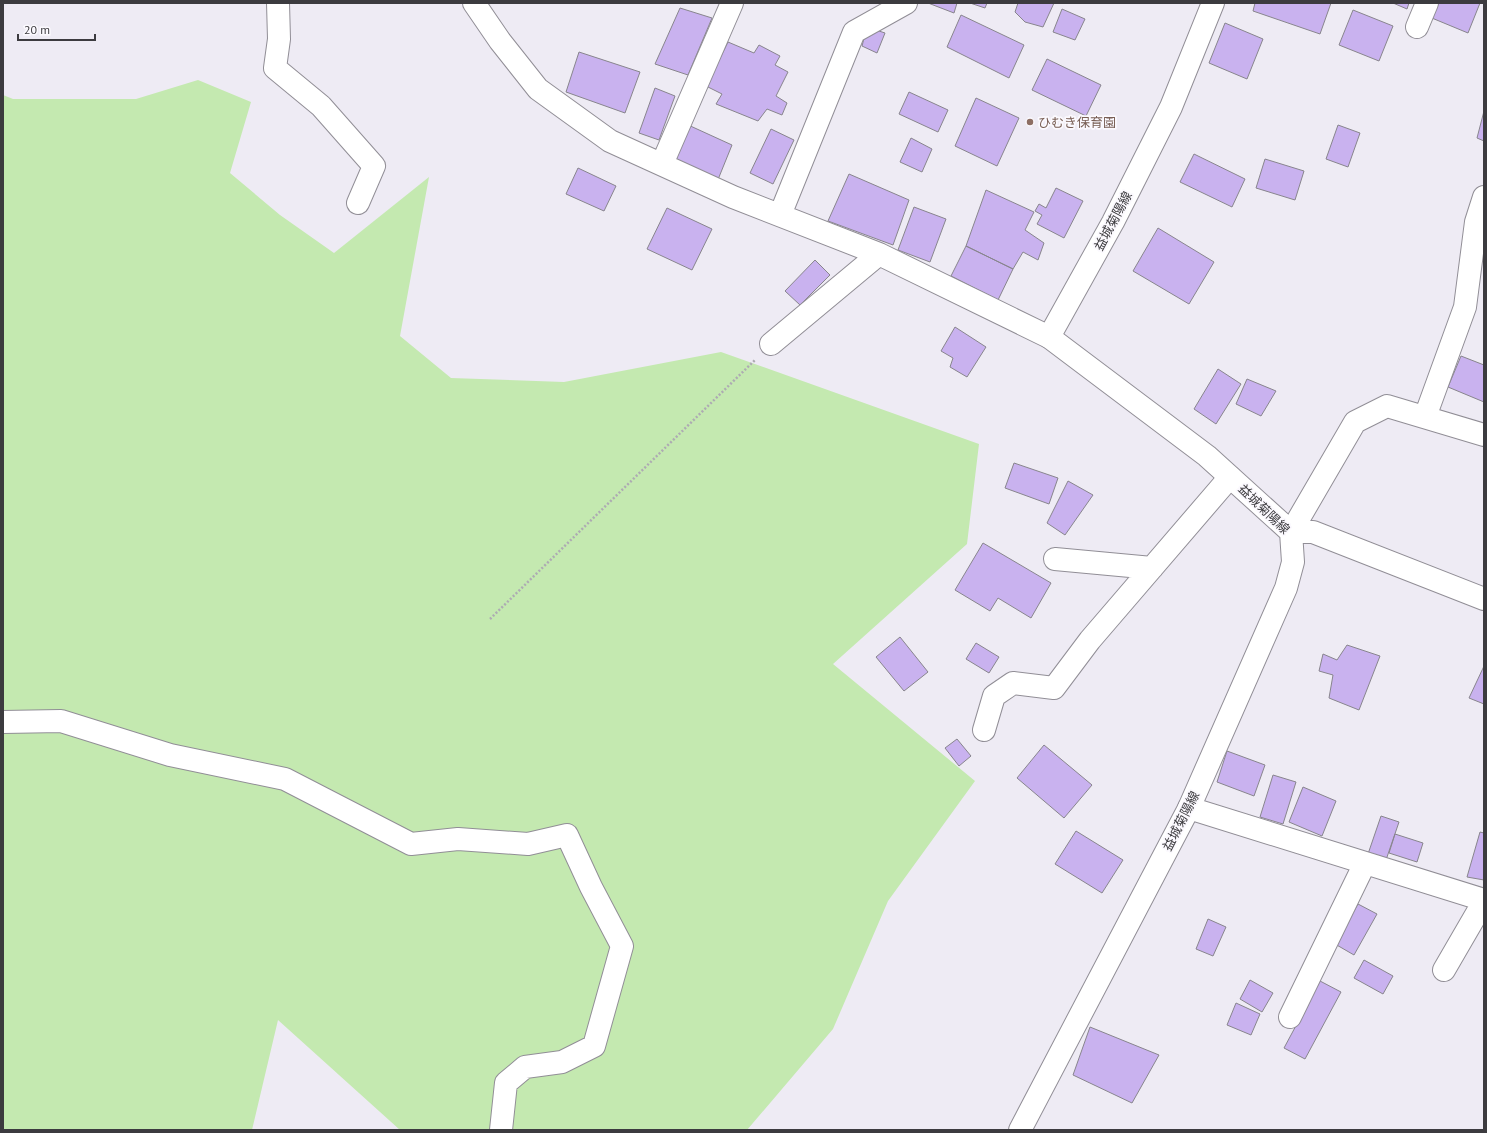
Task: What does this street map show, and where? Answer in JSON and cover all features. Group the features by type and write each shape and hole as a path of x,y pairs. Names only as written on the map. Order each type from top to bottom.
{"street":[{"path":"278,3 279,39 275,68 321,106 374,166 358,203"},
{"path":"474,3 500,42 538,89 610,141 733,197 878,254 1049,337"},
{"path":"662,164 732,3"},
{"path":"780,215 854,32 906,3"},
{"name":"益城菊陽線","path":"1020,1130 1189,808 1286,588 1293,562 1291,532 1207,456 1049,337 1113,222 1171,107 1213,3"},
{"path":"1417,27 1427,3"},
{"path":"1425,418 1465,307 1476,222 1484,197"},
{"path":"771,344 878,254"},
{"path":"1291,532 1355,422 1387,406 1484,434"},
{"path":"984,730 994,696 1013,683 1054,688 1090,640 1230,477"},
{"path":"1291,532 1313,532 1484,599"},
{"path":"1055,559 1152,568"},
{"path":"3,722 61,721 170,755 285,779 411,844 458,839 528,844 567,835 591,887 622,946 594,1046 562,1062 525,1067 506,1083 501,1130"},
{"path":"1189,808 1484,900 1444,970"},
{"path":"1290,1017 1365,863"}],"path":[{"path":"490,620 771,344"}],"green space":[{"path":"198,80 251,102 230,173 280,215 334,253 429,177 400,336 451,378 564,382 721,352 979,444 967,544 833,664 975,781 888,901 833,1029 747,1130 400,1130 278,1020 252,1130 3,1130 3,95 13,99 136,99"}],"building":[{"path":"928,3 957,3 954,13"},
{"path":"970,3 987,3 985,8"},
{"path":"1018,3 1054,3 1043,27 1025,22 1015,12"},
{"path":"1255,3 1331,3 1320,34 1253,11"},
{"path":"1393,3 1409,3 1407,9"},
{"path":"1433,3 1480,3 1468,33 1427,16"},
{"path":"680,8 712,18 688,75 655,64"},
{"path":"1062,9 1085,19 1075,40 1053,32"},
{"path":"1353,10 1393,26 1379,61 1339,45"},
{"path":"961,15 1024,45 1009,78 947,47"},
{"path":"1225,23 1263,39 1247,79 1209,63"},
{"path":"867,27 885,33 877,53 862,46"},
{"path":"728,42 754,53 759,45 780,56 775,65 788,72 776,96 787,103 782,115 767,109 758,121 716,104 722,94 706,86"},
{"path":"579,52 640,72 625,113 566,92"},
{"path":"1047,59 1101,85 1086,116 1032,90"},
{"path":"655,88 675,96 659,140 639,133"},
{"path":"909,92 948,110 938,132 899,114"},
{"path":"976,98 1019,118 997,166 955,146"},
{"path":"1484,111 1484,141 1477,138"},
{"path":"686,124 732,145 717,182 670,161"},
{"path":"1338,125 1360,133 1348,167 1326,159"},
{"path":"771,129 794,140 773,184 750,173"},
{"path":"911,138 932,149 922,172 900,162"},
{"path":"1194,154 1245,179 1232,207 1180,182"},
{"path":"1265,159 1304,171 1295,200 1256,188"},
{"path":"578,168 616,186 604,211 566,194"},
{"path":"849,174 909,200 893,245 828,221"},
{"path":"1056,188 1083,201 1064,238 1037,224 1042,215 1035,211 1039,204 1046,208"},
{"path":"986,190 1034,212 1025,230 1044,243 1038,260 1023,252 1013,269 966,246"},
{"path":"914,207 946,219 930,262 898,250"},
{"path":"667,208 712,229 692,270 647,249"},
{"path":"1158,228 1214,262 1189,304 1133,271"},
{"path":"966,246 1013,269 998,300 951,276"},
{"path":"815,260 830,275 800,305 785,291"},
{"path":"955,327 986,347 967,377 950,367 953,358 941,351"},
{"path":"1461,356 1484,365 1484,402 1448,387"},
{"path":"1218,369 1241,384 1216,424 1194,409"},
{"path":"1247,379 1276,391 1261,416 1236,404"},
{"path":"1014,463 1058,478 1049,504 1005,488"},
{"path":"1068,481 1093,495 1065,535 1047,523"},
{"path":"983,543 1051,583 1031,618 998,598 990,611 955,590"},
{"path":"900,637 928,672 904,691 876,657"},
{"path":"976,643 999,657 989,673 966,659"},
{"path":"1347,645 1380,656 1359,710 1329,698 1333,675 1319,671 1323,654 1337,660"},
{"path":"1484,666 1484,704 1469,698"},
{"path":"957,739 971,756 959,766 945,748"},
{"path":"1044,745 1092,785 1064,818 1017,778"},
{"path":"1227,751 1265,765 1254,796 1217,782"},
{"path":"1273,775 1296,782 1283,824 1260,817"},
{"path":"1303,787 1336,801 1322,836 1289,822"},
{"path":"1381,816 1399,822 1386,860 1368,854"},
{"path":"1076,831 1123,860 1102,893 1055,864"},
{"path":"1480,832 1484,833 1484,880 1467,877"},
{"path":"1395,834 1423,843 1417,862 1389,853"},
{"path":"1358,904 1377,914 1354,955 1335,944"},
{"path":"1208,919 1226,927 1213,956 1196,949"},
{"path":"1364,960 1393,976 1383,994 1354,978"},
{"path":"1250,980 1273,993 1262,1012 1240,999"},
{"path":"1320,981 1341,992 1305,1059 1284,1048"},
{"path":"1236,1003 1260,1014 1251,1035 1227,1025"},
{"path":"1090,1027 1159,1055 1132,1103 1073,1075"}],"place":[{"name":"ひむき保育園","path":"1030,122"}]}
